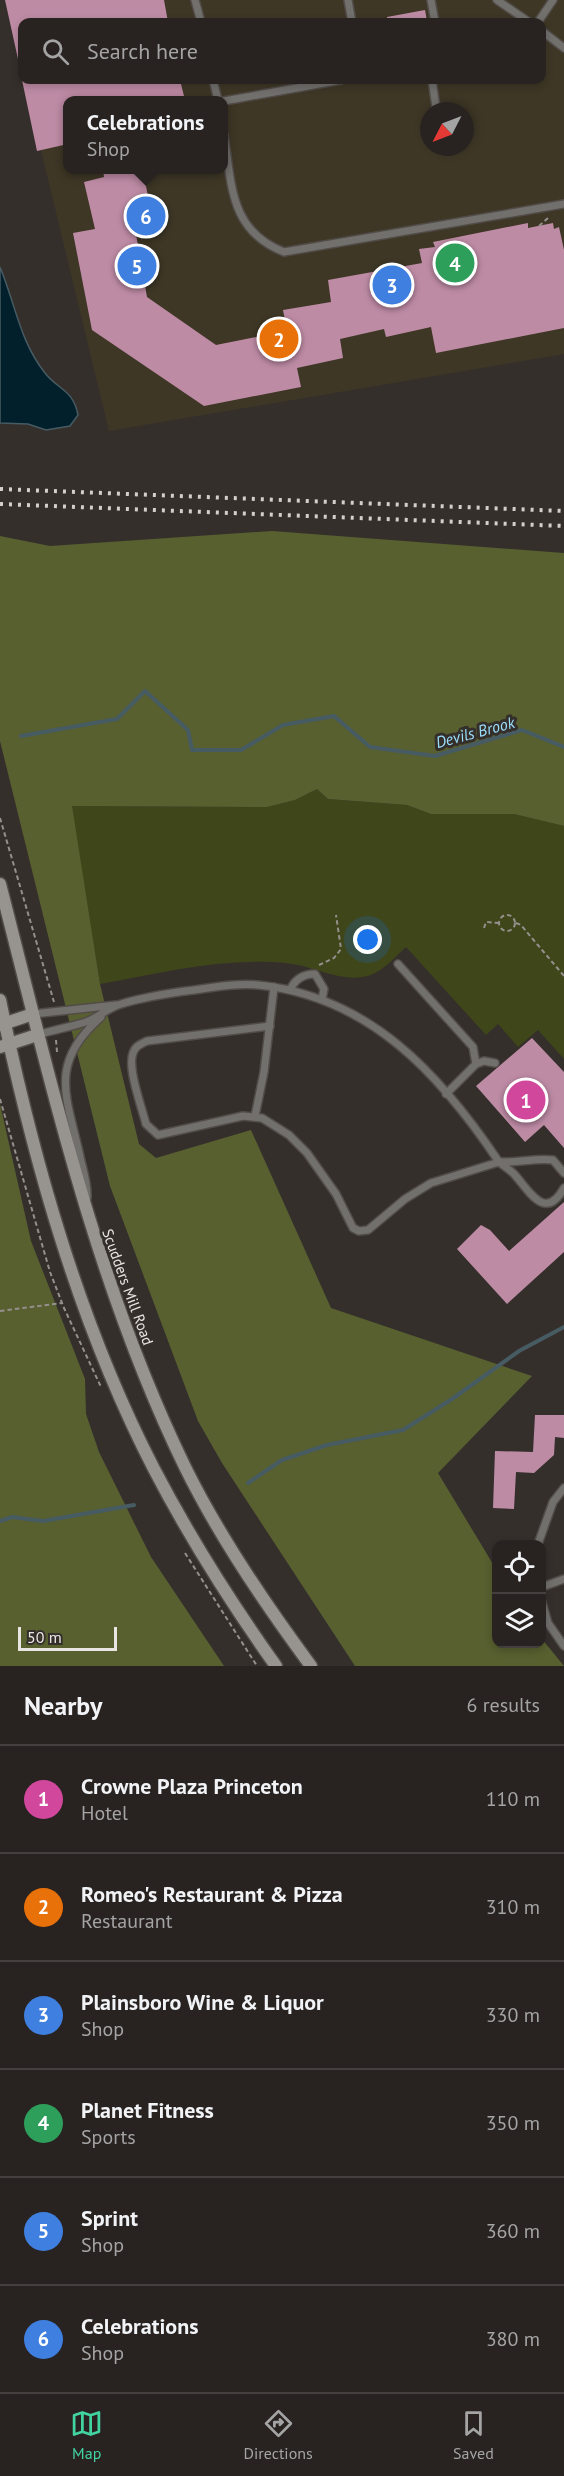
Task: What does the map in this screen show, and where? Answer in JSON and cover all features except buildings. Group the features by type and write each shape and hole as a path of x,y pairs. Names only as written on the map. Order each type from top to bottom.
{"main road":[{"name":"Scudders Mill Road","path":"0,884 37,1035 85,1212 119,1311 185,1467 265,1600 310,1666"},
{"path":"0,1000 5,1046 64,1250 98,1345 153,1467 181,1518 218,1580 276,1666"},
{"path":"2,1024 33,1014"},
{"path":"5,1046 37,1035"}],"lane":[{"path":"195,0 200,18"},
{"path":"348,0 351,18"},
{"path":"431,0 434,18"},
{"path":"497,0 523,18"},
{"path":"541,18 553,0"},
{"path":"546,34 564,48"},
{"path":"228,100 319,84"},
{"path":"433,84 435,102"},
{"path":"228,157 238,212 256,238 284,252 564,204"},
{"path":"398,964 473,1047 476,1064"},
{"path":"290,990 299,978 315,974 324,988 322,999"},
{"path":"33,1014 118,1005 175,992 231,985 274,987 322,999 343,1007 372,1024 400,1046 446,1094 499,1162 514,1174 532,1199 542,1203 560,1196 564,1188"},
{"path":"255,1116 274,987"},
{"path":"37,1035 88,1021 118,1005"},
{"path":"85,1212 88,1194 65,1081 66,1069 69,1056 79,1039 118,1005"},
{"path":"270,1026 147,1041 133,1052 134,1076 146,1124 152,1132 158,1135 237,1117 255,1116 289,1135 307,1153 336,1194 353,1228 359,1231 368,1230 405,1198 431,1183 499,1162 515,1163 538,1158 553,1160 564,1173"},
{"path":"446,1094 476,1064 484,1061 495,1063"},
{"path":"540,1540 553,1502 564,1488"},
{"path":"546,1586 564,1579"},
{"path":"546,1616 548,1623 564,1646"}],"path":[{"path":"0,818 56,1010"},
{"path":"312,974 317,966 334,958 341,949 336,915"},
{"path":"499,923 501,918 507,915 513,917 564,976"},
{"path":"499,923 502,929 508,932 516,923"},
{"path":"483,925 499,923"},
{"path":"0,1311 62,1303"}],"shaded area":[{"path":"5,0 564,0 564,354 109,431 25,84 546,84 546,18 18,18 18,55"}],"green space":[{"path":"272,531 564,553 564,826 514,814 431,814 407,805 328,799 317,789 295,800 267,807 72,806 100,984 139,1144 156,1158 251,1130 331,1308 532,1376 438,1473 492,1562 492,1648 546,1648 546,1644 564,1666 355,1666 222,1463 198,1421 110,1186 0,741 0,536 50,546"},
{"path":"317,789 328,799 407,805 431,814 514,814 564,826 564,1059 538,1030 518,1047 498,1024 486,1035 406,947 380,970 362,977 343,977 286,963 239,962 192,967 100,984 71,806 267,807 295,800"},
{"path":"0,1104 31,1241 85,1379 86,1414 99,1452 151,1557 224,1666 0,1666"}],"water":[{"path":"0,267 19,322 37,361 50,379 69,395 76,406 78,415 70,426 46,430 28,424 0,423"}],"waterway":[{"name":"Devils Brook","path":"21,736 117,719 145,691 188,730 192,750 241,750 283,725 334,716 370,747 435,756 522,730 564,747"},
{"path":"248,1483 282,1460 327,1445 403,1430 452,1399 519,1351 564,1327"},
{"path":"0,1521 12,1517 43,1521 134,1505"}],"railway":[{"path":"0,489 564,511"},
{"path":"0,504 564,526"}],"place":[{"name":"Celebrations","path":"146,216"},
{"name":"Planet Fitness","path":"455,263"},
{"name":"Sprint","path":"137,266"},
{"name":"Plainsboro Wine & Liquor","path":"392,285"},
{"name":"Romeo's Restaurant & Pizza","path":"279,339"},
{"name":"Crowne Plaza Princeton","path":"526,1100"}]}
